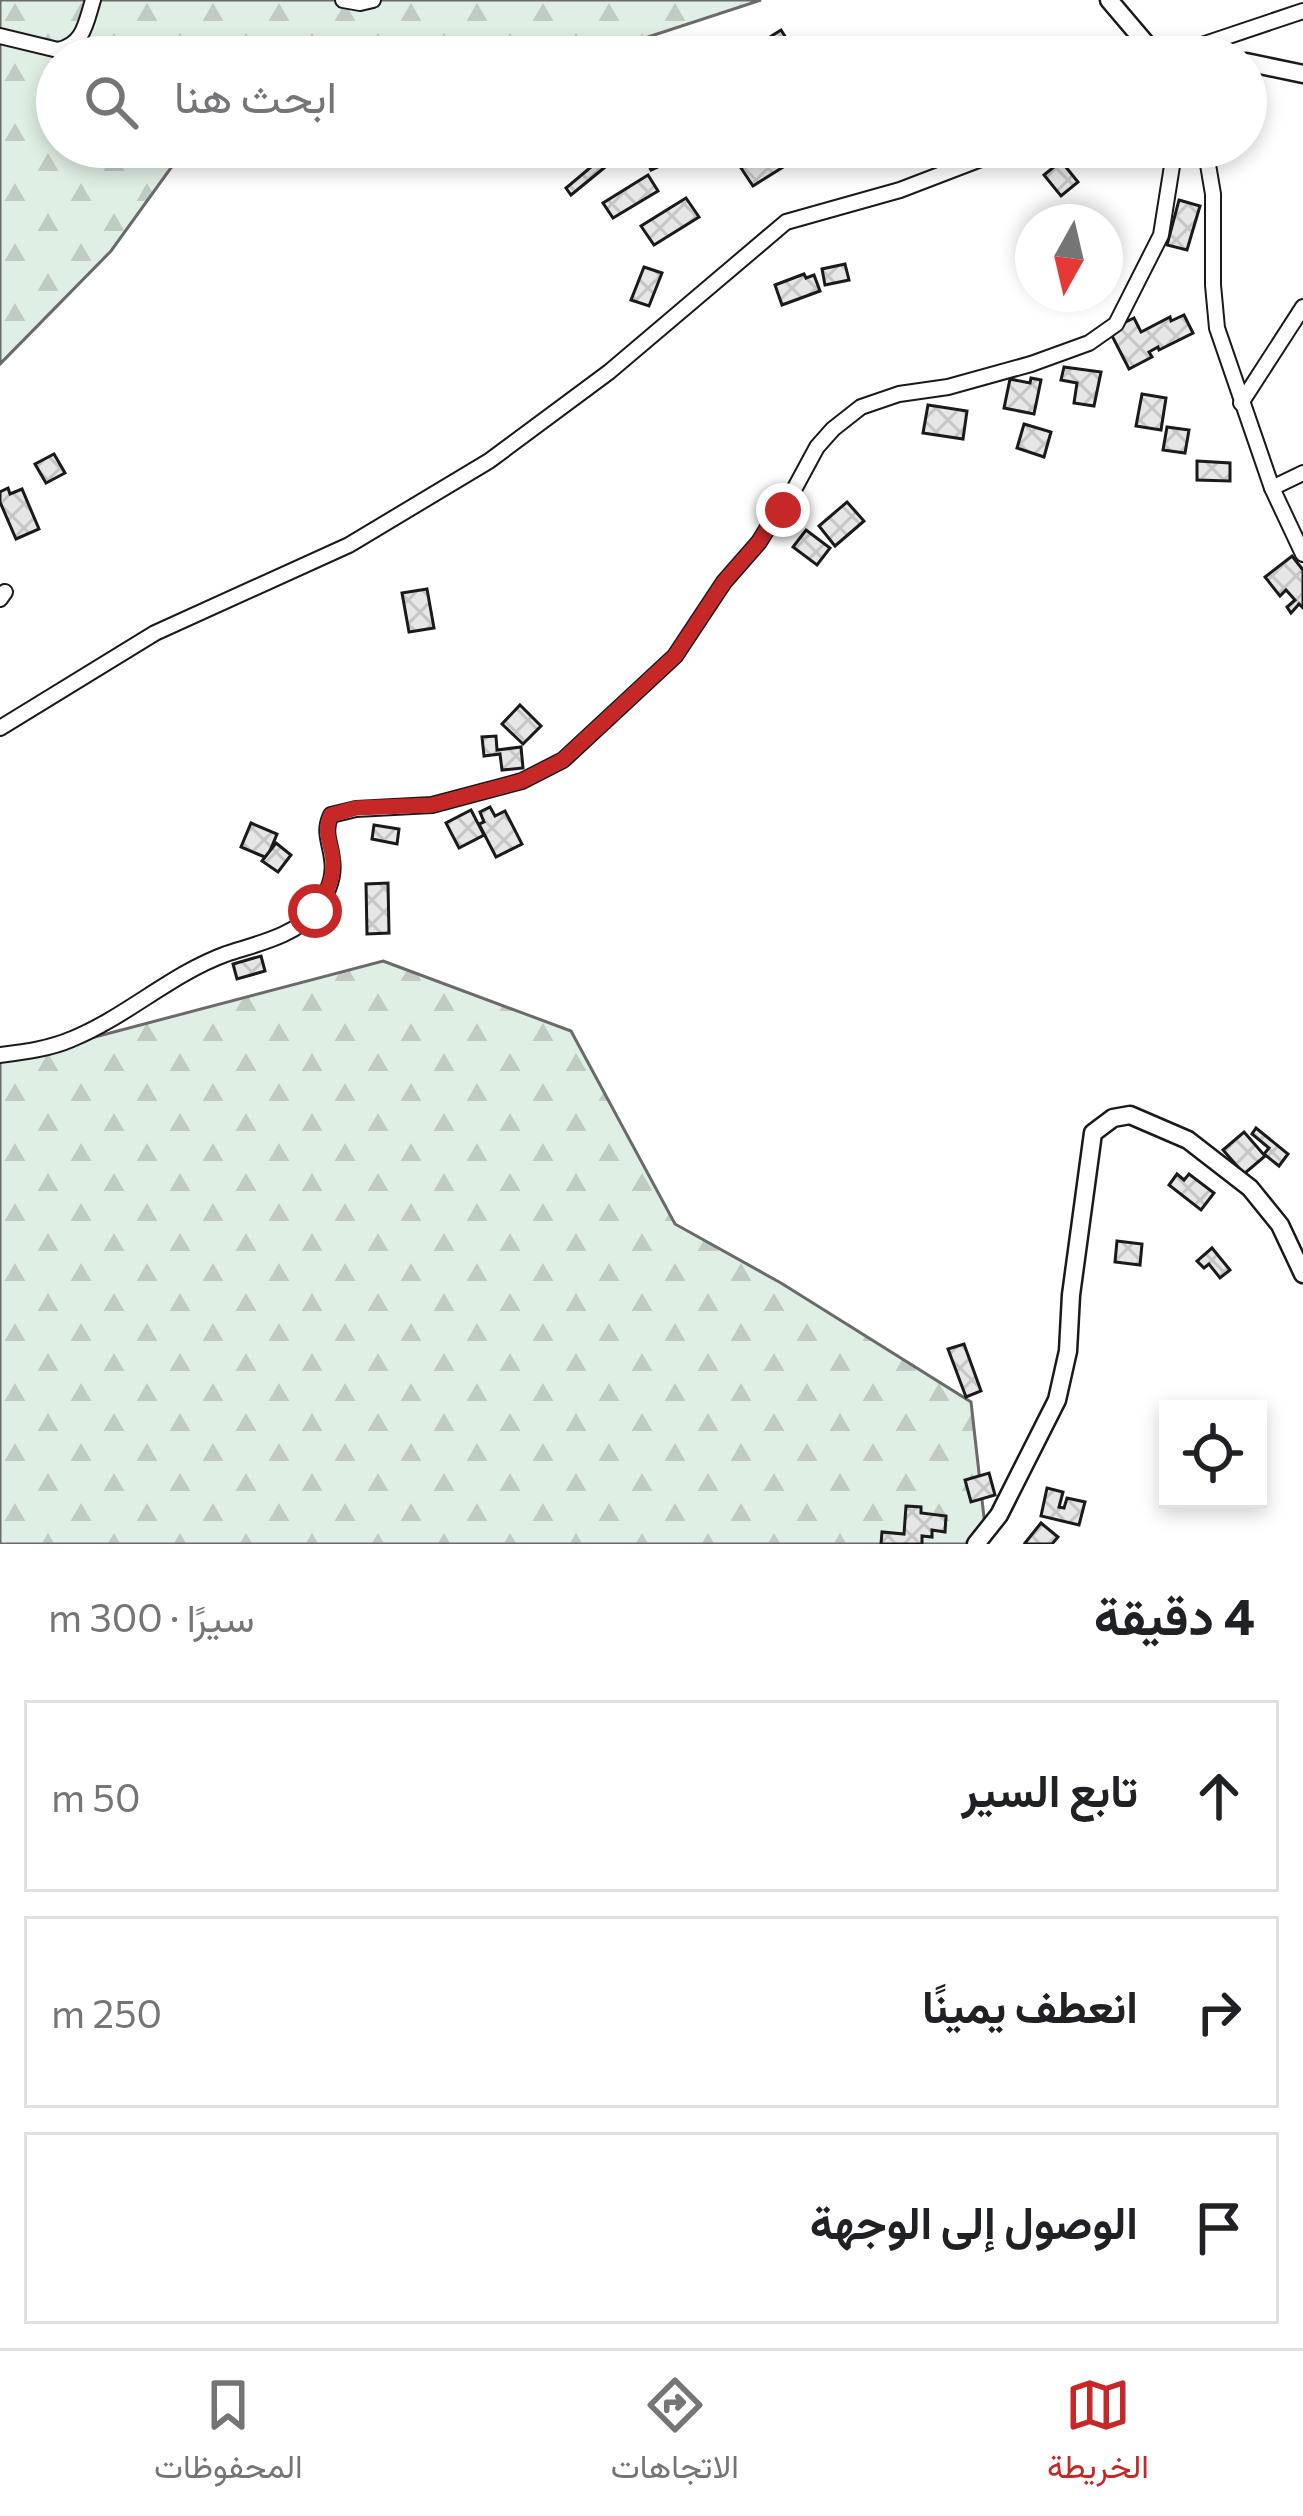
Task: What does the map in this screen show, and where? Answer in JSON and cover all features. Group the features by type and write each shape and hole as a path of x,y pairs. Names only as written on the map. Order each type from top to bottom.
{"street":[{"path":"82,36 92,0"},
{"path":"343,0 373,0"},
{"path":"1109,0 1137,36"},
{"path":"1229,36 1303,11"},
{"path":"0,36 36,45"},
{"path":"1267,66 1303,74"},
{"path":"0,728 155,633 349,545 489,461 609,372 786,222 900,190 957,168"},
{"path":"0,1055 74,1039 219,956 302,924 330,888 333,862 325,828 331,815 356,808 432,805 522,781 563,760 675,656 724,582 783,510 833,429 861,407 1031,364 1089,343 1115,324 1161,235 1172,168"},
{"path":"1209,168 1217,328 1272,488 1303,554"},
{"path":"1241,403 1303,307"},
{"path":"1272,488 1303,472"},
{"path":"976,1544 999,1515 1057,1400 1068,1351 1093,1133 1112,1118 1130,1115 1188,1140 1250,1188 1280,1225 1303,1274"}],"green space":[{"path":"0,0 761,0 651,36 36,36 36,168 171,168 111,251 0,364"},
{"path":"383,961 571,1031 675,1224 781,1283 971,1402 987,1544 0,1544 0,1062"}],"building":[{"path":"590,168 604,168 571,195 566,188"},
{"path":"741,168 782,168 753,186"},
{"path":"1052,168 1067,168 1078,182 1061,196 1044,175"},
{"path":"648,175 658,191 613,218 603,203"},
{"path":"686,198 699,217 654,245 641,226"},
{"path":"1179,200 1200,206 1187,250 1167,245"},
{"path":"845,264 849,280 825,285 822,269"},
{"path":"644,267 662,273 649,306 631,300"},
{"path":"804,274 806,278 814,275 820,291 782,305 775,285"},
{"path":"1184,315 1193,333 1149,352 1152,357 1129,369 1109,330 1134,318 1141,332"},
{"path":"1064,367 1101,372 1094,406 1074,403 1077,383 1061,380"},
{"path":"1031,378 1041,380 1034,414 1004,408 1010,379 1030,383"},
{"path":"1142,394 1166,398 1161,430 1136,426"},
{"path":"928,405 967,411 963,439 923,433"},
{"path":"1024,424 1051,432 1044,457 1017,448"},
{"path":"1167,427 1189,430 1185,453 1163,450"},
{"path":"54,454 65,473 46,483 35,464"},
{"path":"1197,461 1230,463 1230,481 1197,480"},
{"path":"8,488 10,494 22,489 39,529 16,539 0,502 0,492"},
{"path":"847,502 864,521 835,546 819,526"},
{"path":"806,530 830,548 817,565 793,547"},
{"path":"1292,556 1303,570 1303,608 1299,604 1291,613 1287,607 1295,600 1286,590 1280,596 1265,577"},
{"path":"427,589 434,628 409,632 402,593"},
{"path":"520,705 541,726 523,744 502,724"},
{"path":"496,736 497,750 521,747 523,768 502,770 500,754 484,756 482,737"},
{"path":"490,807 495,816 505,811 522,844 496,857 479,824 484,822 480,812"},
{"path":"471,810 484,835 459,848 446,823"},
{"path":"251,823 277,834 267,858 241,847"},
{"path":"374,825 399,829 397,844 372,839"},
{"path":"276,843 291,855 278,872 262,861"},
{"path":"388,883 389,933 367,934 366,884"},
{"path":"261,956 265,971 237,979 233,964"},
{"path":"1256,1128 1288,1154 1279,1166 1264,1154 1269,1148 1252,1134"},
{"path":"1244,1132 1265,1156 1244,1174 1223,1150"},
{"path":"1177,1174 1184,1180 1189,1174 1214,1193 1201,1210 1169,1185"},
{"path":"1117,1241 1142,1244 1140,1265 1115,1262"},
{"path":"1212,1248 1230,1270 1220,1278 1209,1264 1204,1268 1197,1261"},
{"path":"964,1344 981,1391 966,1397 948,1349"},
{"path":"989,1473 995,1495 971,1502 965,1480"},
{"path":"1047,1488 1063,1492 1059,1507 1064,1508 1067,1498 1085,1502 1079,1525 1041,1516"},
{"path":"906,1506 946,1516 945,1532 932,1530 932,1537 922,1536 922,1544 881,1544 882,1532 904,1534"},
{"path":"1041,1523 1058,1537 1052,1544 1025,1543"}],"route":[{"path":"315,911 330,888 333,862 325,828 331,815 356,808 432,805 522,781 563,760 675,656 724,582 783,510"}]}
